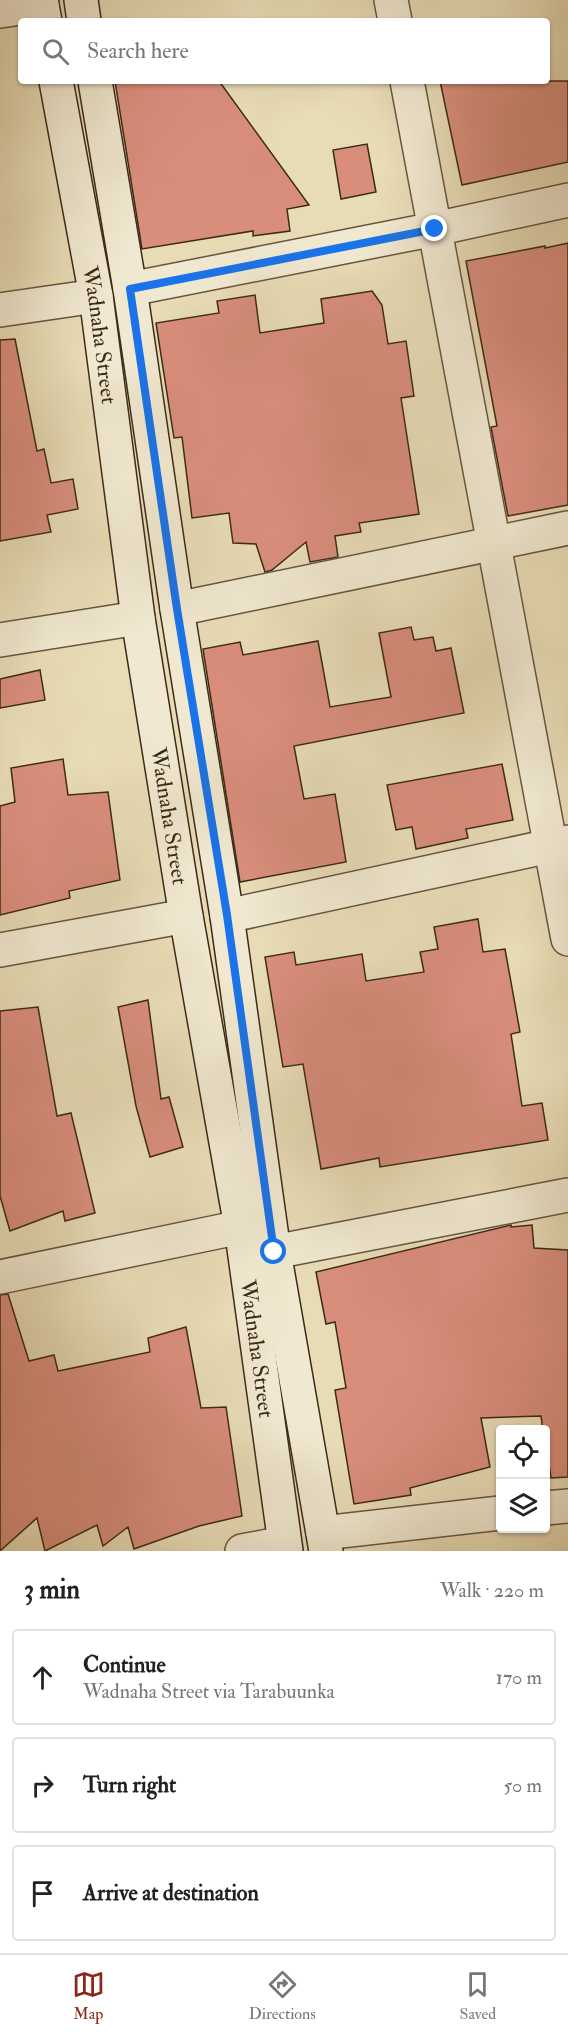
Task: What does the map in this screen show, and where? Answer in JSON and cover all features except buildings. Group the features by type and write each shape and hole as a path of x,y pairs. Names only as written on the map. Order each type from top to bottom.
{"street":[{"path":"81,0 84,18"},
{"path":"391,0 394,18"},
{"path":"0,11 43,9"},
{"name":"Wadnaha Street","path":"57,84 96,296 138,618 186,915 241,1227 285,1547"},
{"path":"96,84 130,289 177,609 227,915 274,1252 325,1542 496,1514"},
{"path":"407,84 495,543 560,844 568,939"},
{"path":"130,289 435,229 568,200"},
{"path":"0,310 96,296"},
{"path":"177,609 568,528"},
{"path":"0,640 138,618"},
{"path":"227,915 560,844"},
{"path":"0,950 186,915"},
{"path":"274,1252 568,1195"},
{"path":"0,1277 241,1227"},
{"path":"550,1508 568,1506"},
{"path":"242,1551 285,1547"}],"route":[{"path":"274,1252 227,915 177,609 130,289 435,229"}]}
